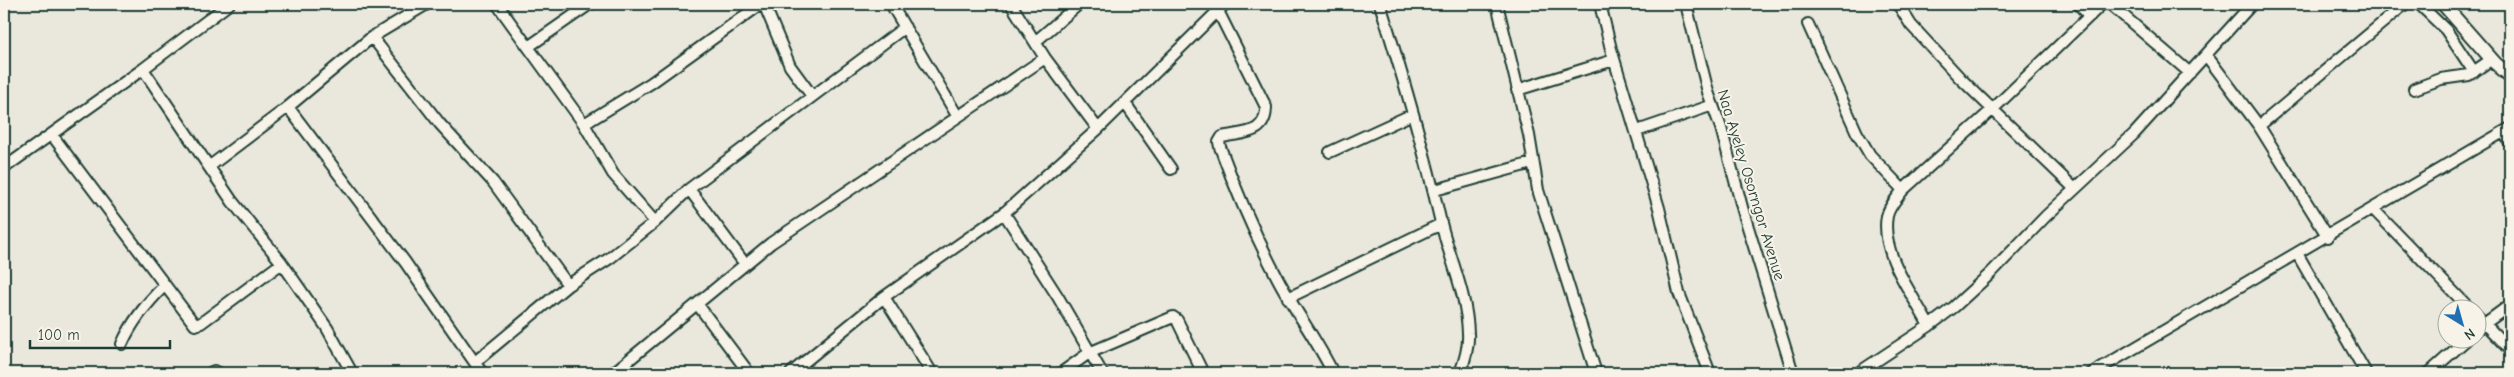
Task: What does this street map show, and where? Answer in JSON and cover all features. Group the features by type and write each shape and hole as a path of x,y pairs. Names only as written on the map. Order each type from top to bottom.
{"street":[{"path":"4,168 143,69 229,4"},
{"path":"210,166 288,107 372,37 427,4"},
{"path":"497,4 584,124 613,174 655,222"},
{"path":"528,48 590,4"},
{"path":"584,124 651,83 763,4 790,66 812,96"},
{"path":"891,4 958,117"},
{"path":"1011,4 1044,58 1098,130"},
{"path":"1035,42 1079,4"},
{"path":"1380,4 1435,190 1441,224 1454,264 1468,333 1467,354 1460,373"},
{"path":"1497,4 1529,135 1532,163 1538,190 1596,373"},
{"path":"1600,4 1614,60 1637,131 1679,293 1710,373"},
{"name":"Naa Ayeley Osorngor Avenue","path":"1686,4 1693,38 1793,373"},
{"path":"1898,4 1910,25 1960,78 2075,189"},
{"path":"2078,4 2090,16"},
{"path":"1929,326 1898,270 1887,229 1888,215 1903,190 1993,109 2102,4"},
{"path":"2110,4 2190,73"},
{"path":"1858,373 1929,326 1954,307 1990,274 2075,189 2134,134 2252,4"},
{"path":"2259,126 2405,4"},
{"path":"2419,4 2446,30 2474,72"},
{"path":"2443,4 2492,59 2510,76"},
{"path":"791,373 884,297 1004,213 1098,130 1221,7 1266,106 1264,120 1257,129 1222,137 1219,142 1220,147 1234,186 1288,298 1314,336 1333,373"},
{"path":"1808,24 1857,133 1870,155 1903,190"},
{"path":"475,362 568,285 610,258 655,222 689,189 905,27"},
{"path":"372,37 440,124 493,182 568,285"},
{"path":"2206,55 2259,126 2328,237"},
{"path":"613,373 698,305 745,264 817,210 1044,58"},
{"path":"2414,89 2441,79 2469,75 2492,59"},
{"path":"1517,90 1614,60"},
{"path":"143,69 232,201 282,263 327,328 352,373"},
{"path":"1125,103 1171,169"},
{"path":"1637,131 1713,105"},
{"path":"288,107 404,262 482,373"},
{"path":"1330,152 1413,114"},
{"path":"2092,373 2508,134"},
{"path":"52,135 187,317 197,326 282,263"},
{"path":"1435,190 1532,163"},
{"path":"689,189 745,264"},
{"path":"2374,210 2461,300"},
{"path":"1004,213 1058,297 1102,373"},
{"path":"1288,298 1441,224"},
{"path":"2298,255 2366,373"},
{"path":"122,344 129,327 147,303 164,286"},
{"path":"884,297 932,373"},
{"path":"698,305 749,373"},
{"path":"2486,323 2510,305"},
{"path":"1061,373 1089,353 1173,317 1177,320 1203,373"},
{"path":"2486,332 2510,350"},
{"path":"2429,373 2455,350"},
{"path":"210,373 214,371 219,373"}]}
